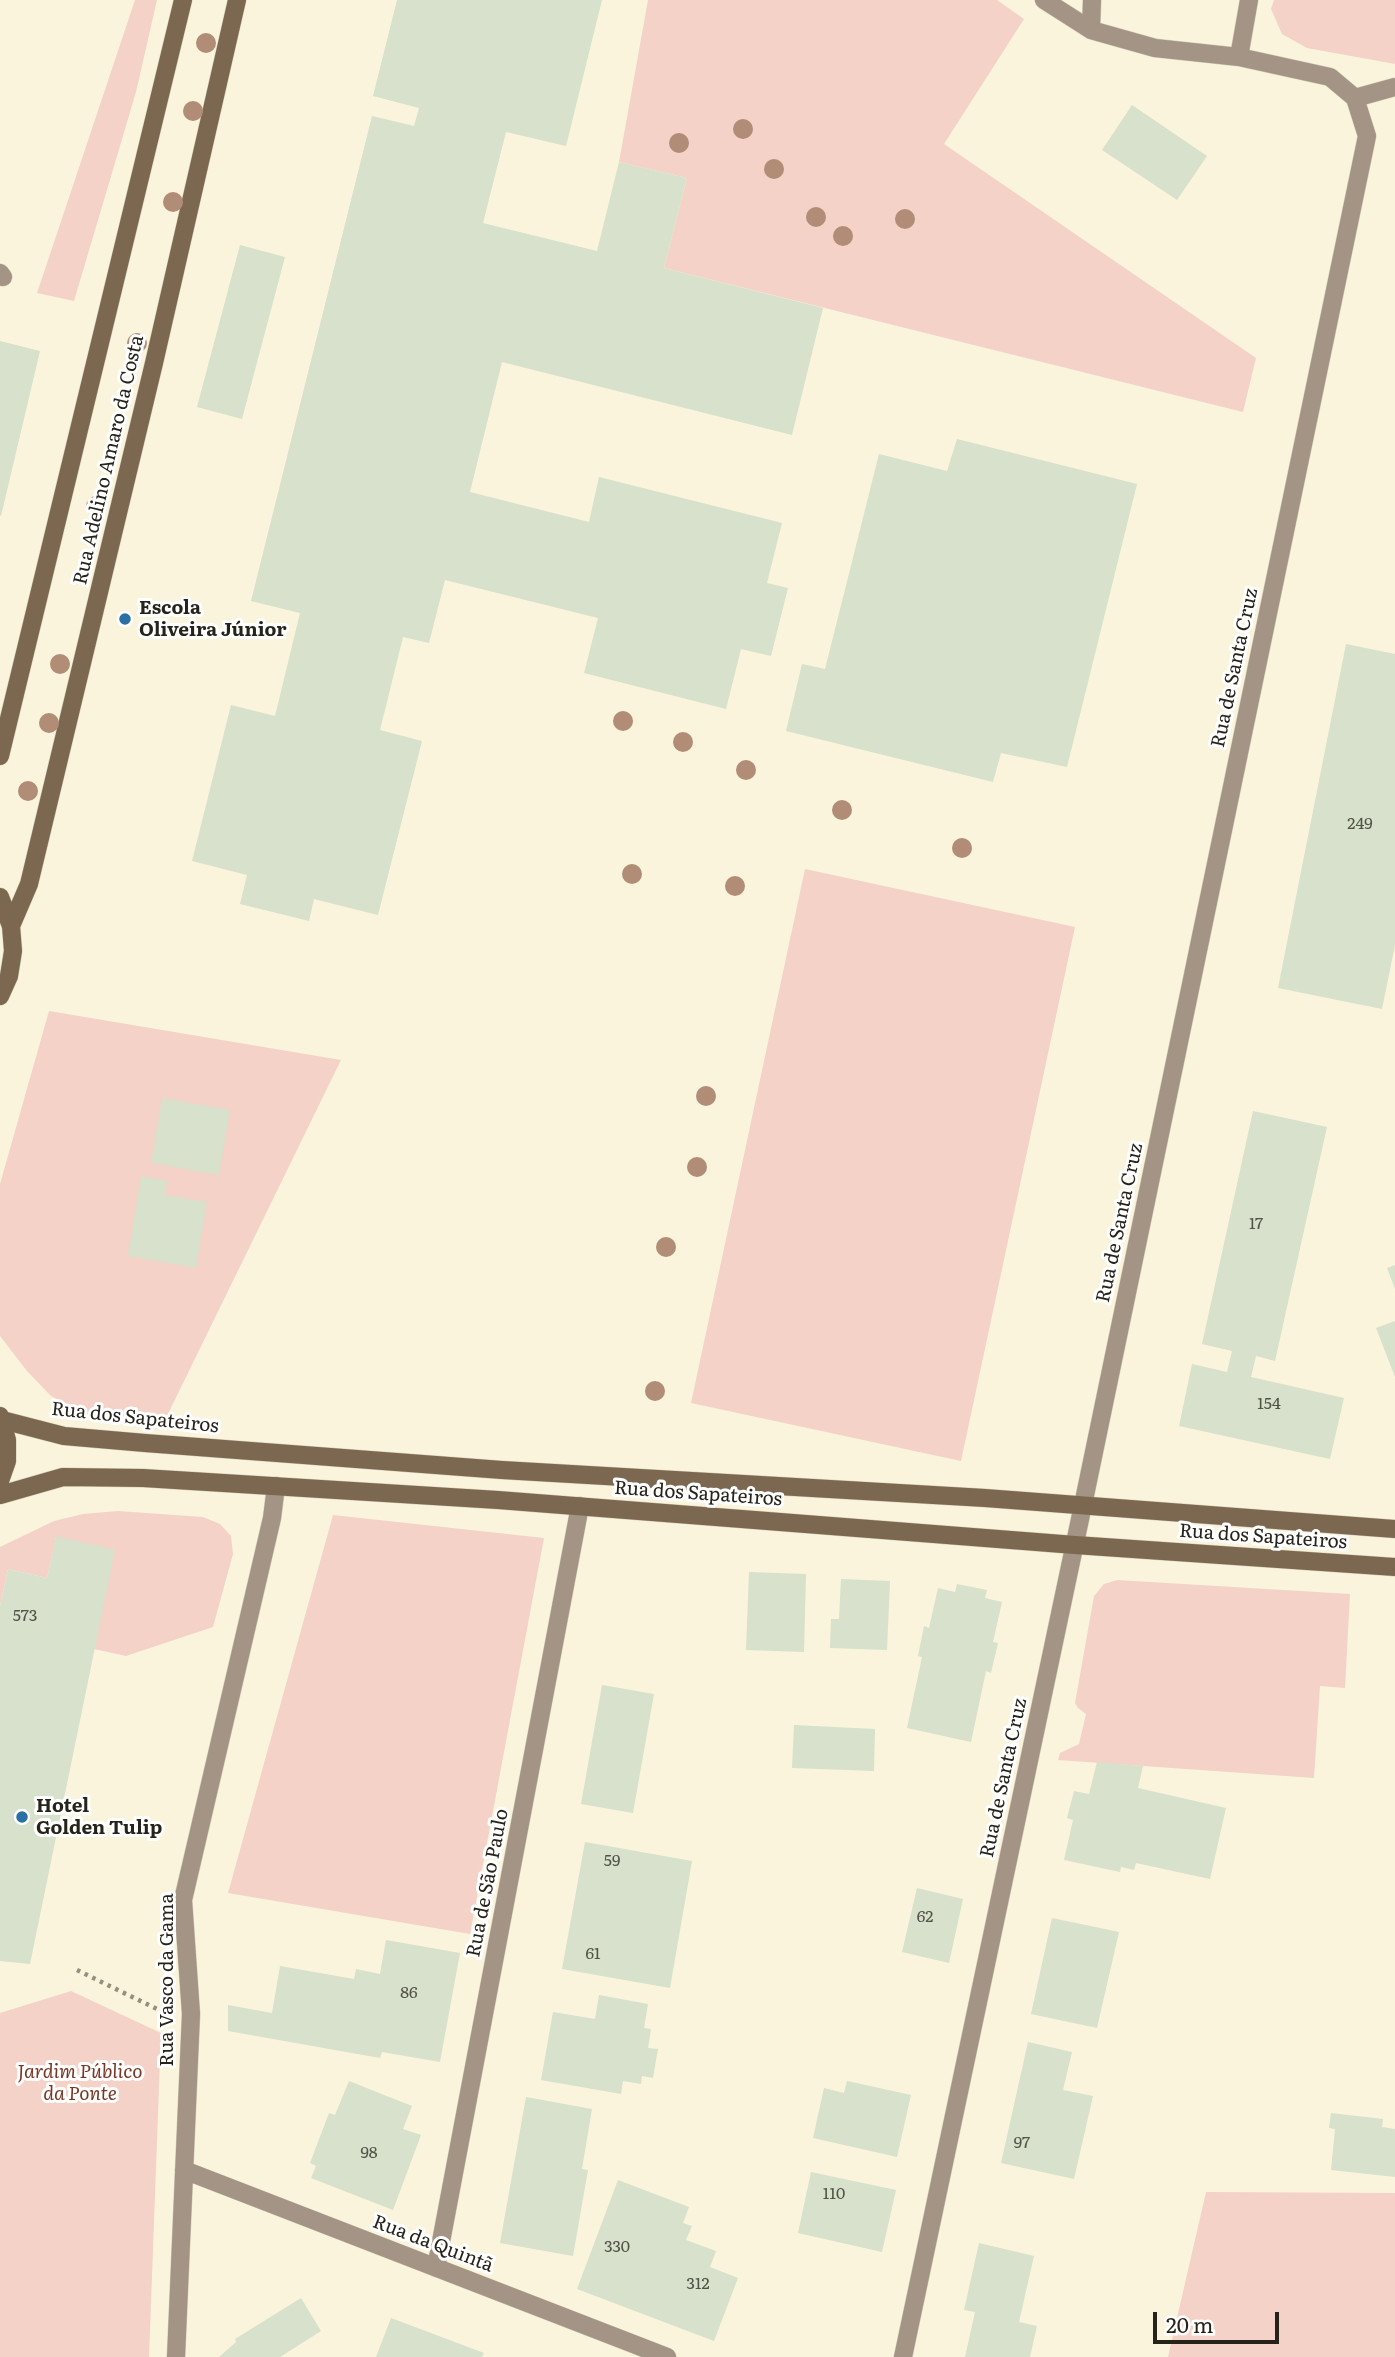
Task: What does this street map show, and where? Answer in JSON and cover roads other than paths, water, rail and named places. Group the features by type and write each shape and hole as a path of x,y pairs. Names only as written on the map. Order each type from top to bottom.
{"street":[{"name":"Rua Adelino Amaro da Costa","path":"0,756 183,0"},
{"name":"Rua Adelino Amaro da Costa","path":"11,926 29,884 154,363 237,0"},
{"path":"1044,0 1091,30 1155,48 1239,57 1330,77 1355,98 1395,87"},
{"path":"1091,30 1092,0"},
{"path":"1239,57 1249,0"},
{"name":"Rua de Santa Cruz","path":"903,2357 1075,1545 1367,135 1355,98"},
{"name":"Rua Adelino Amaro da Costa","path":"0,897 11,926 13,951 9,976 0,996"},
{"path":"0,1481 6,1461 7,1440 1,1418"},
{"name":"Rua dos Sapateiros","path":"1,1418 64,1436 145,1443 502,1470 1083,1505 1395,1529"},
{"name":"Rua dos Sapateiros","path":"0,1495 63,1477 276,1486 1395,1567"},
{"name":"Rua Vasco da Gama","path":"176,2357 191,2014 183,1900 272,1518 276,1486"},
{"name":"Rua de São Paulo","path":"436,2268 580,1506"},
{"name":"Rua da Quintã","path":"184,2170 667,2357"}],"place":[{"name":"Escola Oliveira Júnior","path":"125,619"},
{"name":"Hotel Golden Tulip","path":"22,1817"}],"park label":[{"name":"Jardim Público da Ponte","path":"80,2083"}]}
